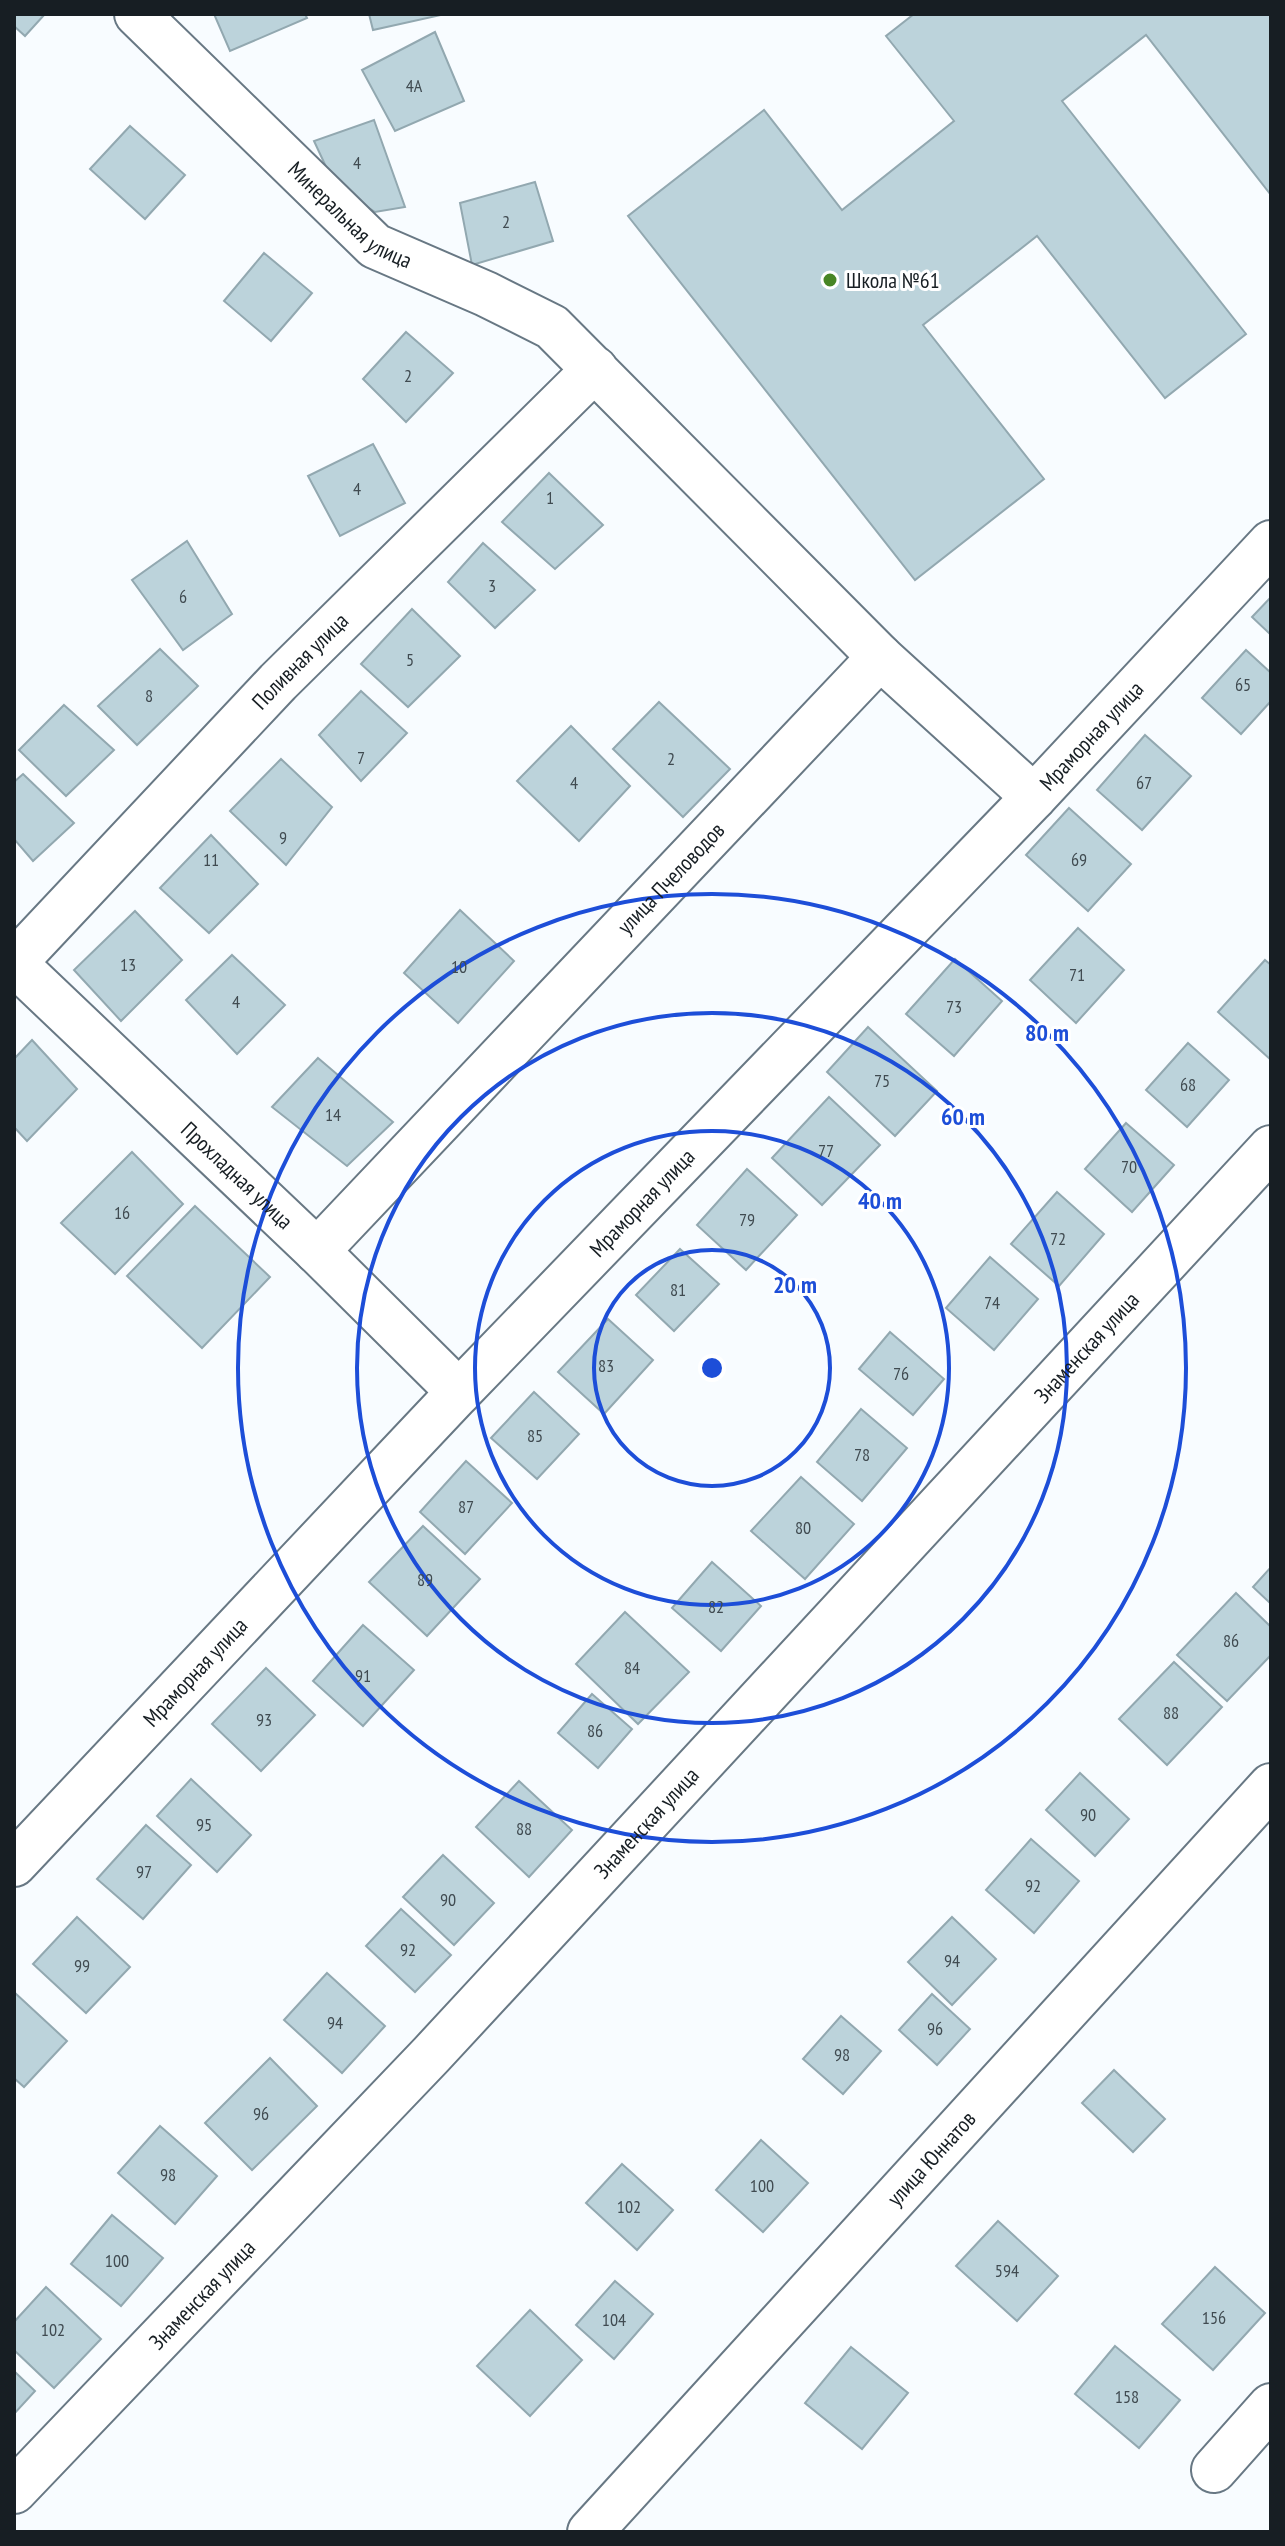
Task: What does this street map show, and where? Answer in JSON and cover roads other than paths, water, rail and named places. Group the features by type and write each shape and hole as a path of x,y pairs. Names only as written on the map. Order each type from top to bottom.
{"street":[{"name":"Минеральная улица","path":"137,14 375,246 486,294 552,327 880,657"},
{"name":"Поливная улица","path":"14,963 278,682 595,369"},
{"name":"Мраморная улица","path":"15,1860 459,1392 1034,797 1271,543"},
{"path":"880,657 1034,797"},
{"name":"улица Пчеловодов","path":"317,1251 880,657"},
{"name":"Прохладная улица","path":"14,963 317,1251 459,1392"},
{"name":"Знаменская улица","path":"14,2491 431,2055 1271,1148"},
{"name":"улица Юннатов","path":"590,2532 1271,1786"},
{"path":"1214,2470 1271,2406"}],"place":[{"name":"Школа №61","path":"830,280"}]}
